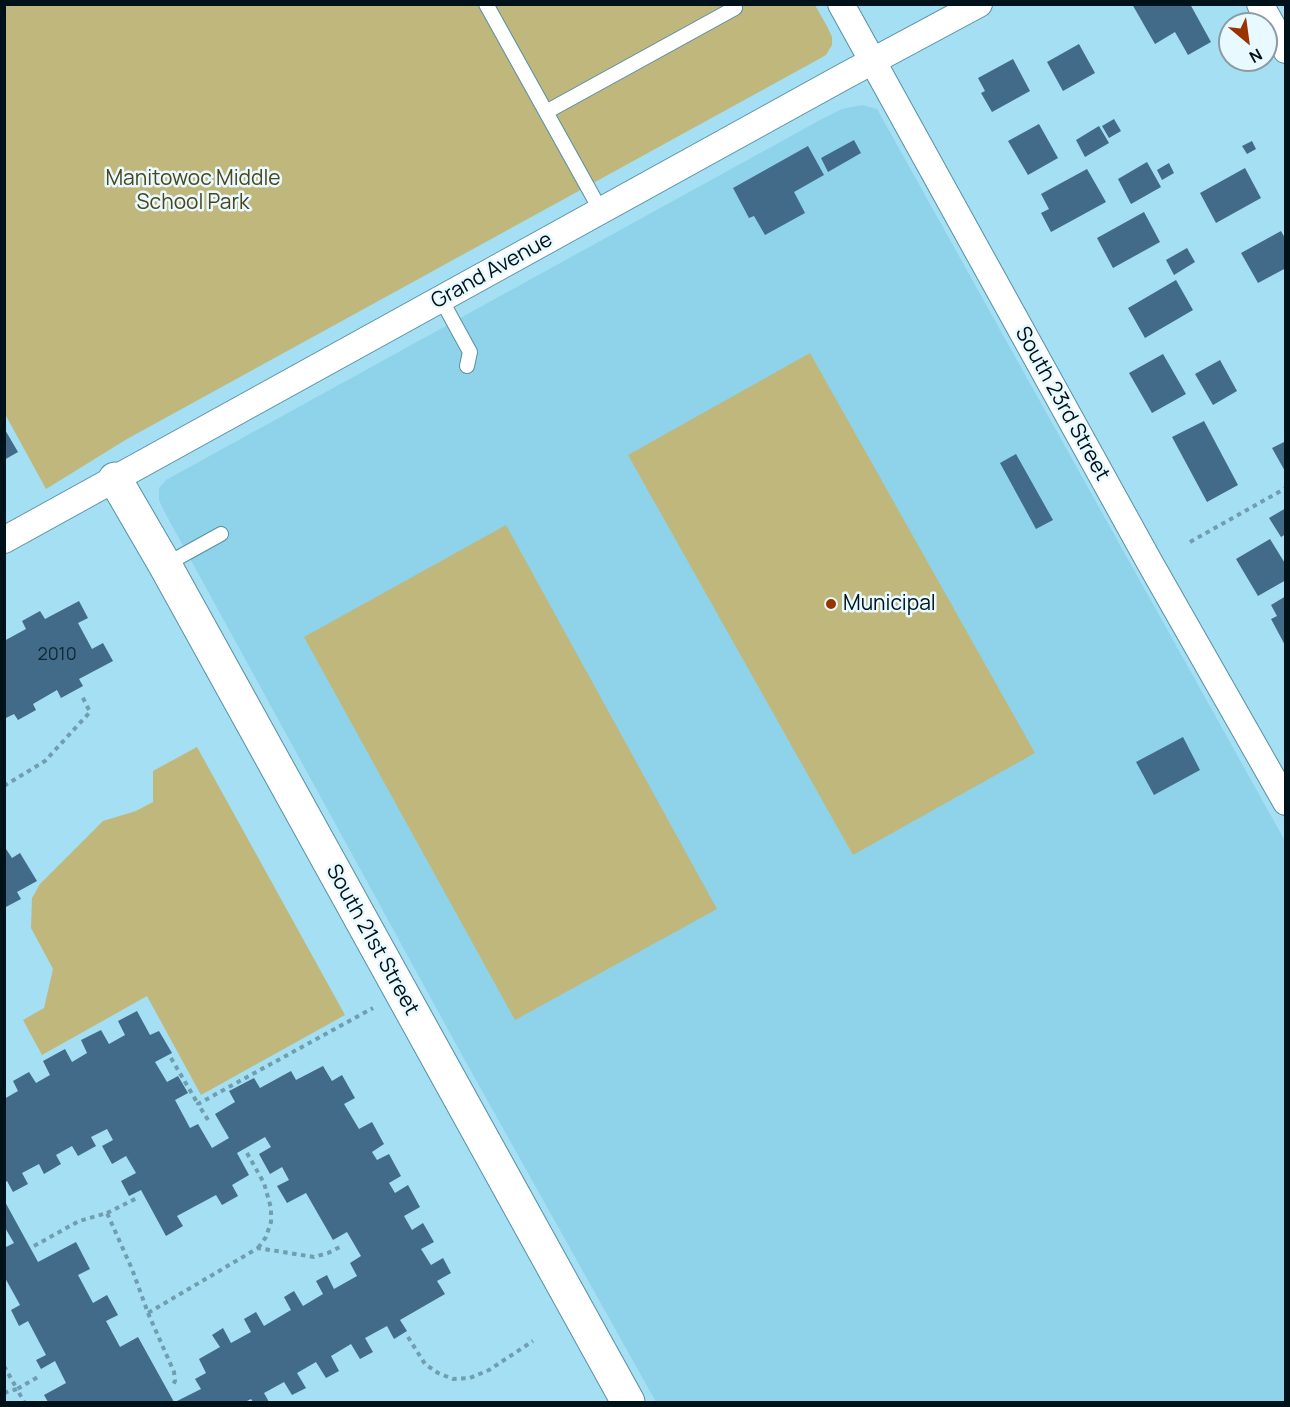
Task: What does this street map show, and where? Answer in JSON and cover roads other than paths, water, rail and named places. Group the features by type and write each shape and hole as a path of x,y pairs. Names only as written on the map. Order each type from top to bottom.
{"street":[{"name":"South 23rd Street","path":"841,4 1150,563 1286,802"},
{"name":"Grand Avenue","path":"4,540 980,4"},
{"path":"1260,4 1286,50"},
{"name":"South 21st Street","path":"115,479 165,565 628,1402"}],"lane":[{"path":"486,4 601,211"},
{"path":"546,112 735,8 733,4"},
{"path":"441,299 470,352 467,366"},
{"path":"165,565 221,534"}],"place":[{"name":"Municipal","path":"831,604"}],"park label":[{"name":"Manitowoc Middle School Park","path":"193,191"}]}
